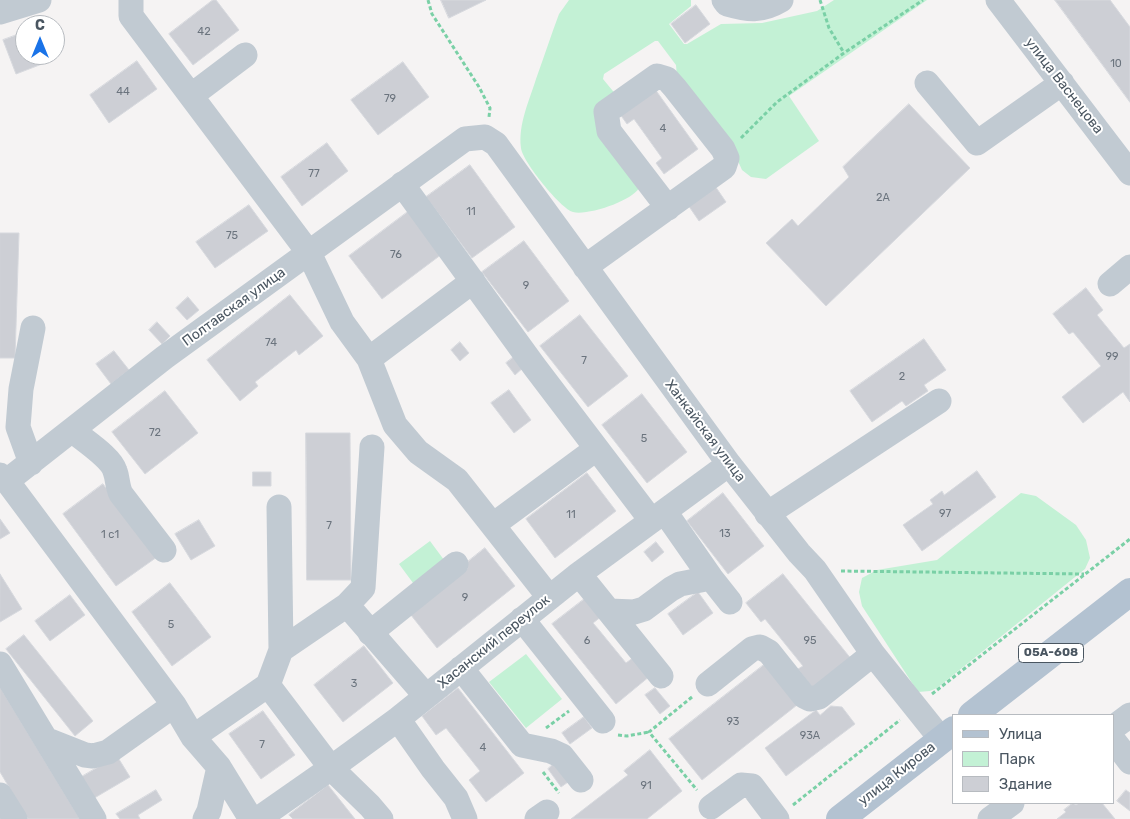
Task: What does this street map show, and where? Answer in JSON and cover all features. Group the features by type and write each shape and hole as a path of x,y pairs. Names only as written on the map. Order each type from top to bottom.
{"main road":[{"name":"05А-608","path":"973,714 1130,592"},
{"name":"улица Кирова","path":"840,819 948,734"}],"street":[{"path":"0,12 39,0"},
{"path":"131,0 131,16 309,252 342,322 369,359 395,425 418,452 457,480 549,597"},
{"path":"724,0 727,4 748,10 770,7 781,0"},
{"name":"улица Васнецова","path":"998,0 1127,163"},
{"path":"192,95 245,55"},
{"path":"585,267 668,208 724,167 727,158 723,149 675,88 666,79 657,76 606,112 609,131 668,208"},
{"path":"927,83 977,143 1062,83"},
{"name":"Полтавская улица","path":"4,478 31,463 165,357 402,184 475,138"},
{"name":"Ханкайская улица","path":"475,138 496,144 729,464 767,514 815,570 873,654 916,707 948,734"},
{"path":"402,184 596,449 658,516 730,602"},
{"path":"1110,284 1130,267"},
{"path":"369,359 473,281"},
{"path":"31,463 18,428 21,389 32,328"},
{"path":"767,514 939,401"},
{"path":"72,430 110,462 115,470 121,494 164,550"},
{"path":"281,650 347,606 363,588 372,447"},
{"path":"493,525 596,449"},
{"name":"Хасанский переулок","path":"258,819 398,719 549,597 729,464"},
{"path":"4,478 174,705 194,737 219,767 251,819"},
{"path":"194,737 268,685 281,650 279,507"},
{"path":"370,633 456,564"},
{"path":"579,574 661,676"},
{"path":"609,611 634,612 644,609 680,584 711,578"},
{"path":"347,606 426,696"},
{"path":"522,619 603,721"},
{"path":"708,684 752,650 760,647 769,652 804,696 810,699 819,697 873,654"},
{"path":"0,664 94,819"},
{"path":"461,668 522,745 551,750 562,756 580,780"},
{"path":"268,685 331,768 381,819"},
{"path":"47,740 85,756 108,752 174,705"},
{"path":"1115,726 1130,715"},
{"path":"398,719 456,798 465,819"},
{"path":"1115,742 1130,762"},
{"path":"205,819 209,811 219,767"},
{"path":"711,807 741,785 752,786 776,819"},
{"path":"0,794 14,819"},
{"path":"990,819 1011,804"}],"path":[{"path":"428,0 432,14 480,87 490,108 475,138"},
{"path":"820,0 829,28 844,53"},
{"path":"725,155 777,102 844,53 923,0"},
{"path":"776,819 1084,574 1129,541"},
{"path":"815,570 1084,574"},
{"path":"708,684 649,732 711,807"}],"green space":[{"path":"569,0 691,0 691,6 669,24 684,44 687,44 721,24 762,23 817,11 834,0 927,0 789,96 819,141 766,179 751,177 742,170 733,150 677,77 676,65 658,41 655,41 604,74 603,79 617,96 605,108 639,188 628,198 619,202 598,210 580,213 567,209 543,184 523,154 520,139 525,113 536,79 559,14"},
{"path":"1021,493 1036,496 1076,525 1086,540 1090,558 1085,569 937,688 918,692 862,606 859,592 862,578 877,570 937,560"},
{"path":"430,541 447,564 416,587 399,564"},
{"path":"526,654 562,699 526,728 489,682"}],"building":[{"path":"213,0 216,0 239,30 193,65 169,34"},
{"path":"441,0 486,0 449,18"},
{"path":"1055,0 1110,0 1130,27 1130,102"},
{"path":"696,5 710,24 685,43 671,24"},
{"path":"15,36 15,65 39,65 16,74 3,40"},
{"path":"137,61 157,89 109,123 90,95"},
{"path":"403,62 429,97 378,135 351,100"},
{"path":"652,85 698,149 664,174 656,163 662,158 634,119 627,124 617,110"},
{"path":"909,104 970,168 826,306 766,243 792,219 798,226 849,177 843,167"},
{"path":"327,143 348,171 302,206 281,177"},
{"path":"470,165 515,227 472,258 426,197"},
{"path":"713,183 726,202 699,221 686,202"},
{"path":"249,205 268,231 215,268 196,242"},
{"path":"409,211 442,254 382,299 349,256"},
{"path":"0,233 19,233 15,358 0,358"},
{"path":"524,241 569,301 528,332 482,272"},
{"path":"1086,288 1103,310 1097,315 1124,348 1130,344 1130,402 1123,392 1083,423 1062,397 1101,366 1073,332 1069,334 1053,314"},
{"path":"290,295 323,336 299,355 296,350 255,382 258,386 240,401 207,360"},
{"path":"188,297 199,310 187,320 176,308"},
{"path":"580,315 628,376 588,407 540,346"},
{"path":"157,322 170,336 162,344 149,330"},
{"path":"924,339 946,370 924,385 928,391 906,406 902,401 872,422 850,391"},
{"path":"460,342 469,353 460,361 451,350"},
{"path":"114,351 129,370 111,384 96,364"},
{"path":"515,356 524,367 515,375 506,363"},
{"path":"509,390 531,420 514,433 491,403"},
{"path":"165,391 198,433 145,474 112,432"},
{"path":"642,394 687,452 647,483 602,425"},
{"path":"306,433 350,433 351,580 307,580"},
{"path":"977,471 996,497 922,551 903,525 933,504 930,500 942,491 944,495"},
{"path":"253,472 271,472 271,486 253,486"},
{"path":"587,473 616,511 555,558 526,519"},
{"path":"103,484 157,557 116,586 63,514"},
{"path":"723,493 764,546 728,574 687,521"},
{"path":"0,519 10,533 0,539"},
{"path":"199,520 215,546 191,560 175,534"},
{"path":"656,542 664,552 652,562 644,552"},
{"path":"485,548 515,586 437,648 407,610 428,600 468,568 465,564"},
{"path":"0,574 22,609 0,622"},
{"path":"783,574 852,660 814,690 798,669 803,666 765,619 761,622 746,603"},
{"path":"170,583 211,637 172,666 132,612"},
{"path":"698,592 713,613 683,635 668,614"},
{"path":"70,595 85,615 50,641 35,621"},
{"path":"587,597 602,616 593,623 626,663 634,657 650,676 616,704 552,624"},
{"path":"24,635 93,721 75,736 6,649"},
{"path":"364,646 393,683 343,722 314,685"},
{"path":"765,664 797,705 702,780 669,739"},
{"path":"0,687 80,819 28,819 0,772"},
{"path":"458,688 524,773 486,802 469,780 480,771 446,728 436,735 422,716"},
{"path":"655,688 670,706 660,714 645,695"},
{"path":"831,706 842,707 855,724 786,776 765,748 816,710 820,715"},
{"path":"263,711 295,755 261,779 229,734"},
{"path":"584,717 592,728 570,744 562,733"},
{"path":"650,750 682,791 647,819 571,819 628,775 624,771"},
{"path":"117,756 130,777 91,800 78,779"},
{"path":"557,761 571,780 561,787 548,769"},
{"path":"328,785 355,819 293,819 289,815"},
{"path":"156,790 162,800 138,815 140,819 120,819 116,814"},
{"path":"1126,790 1130,793 1130,811 1117,801"},
{"path":"1072,804 1103,804 1115,819 1057,819 1066,812 1064,810"}]}
